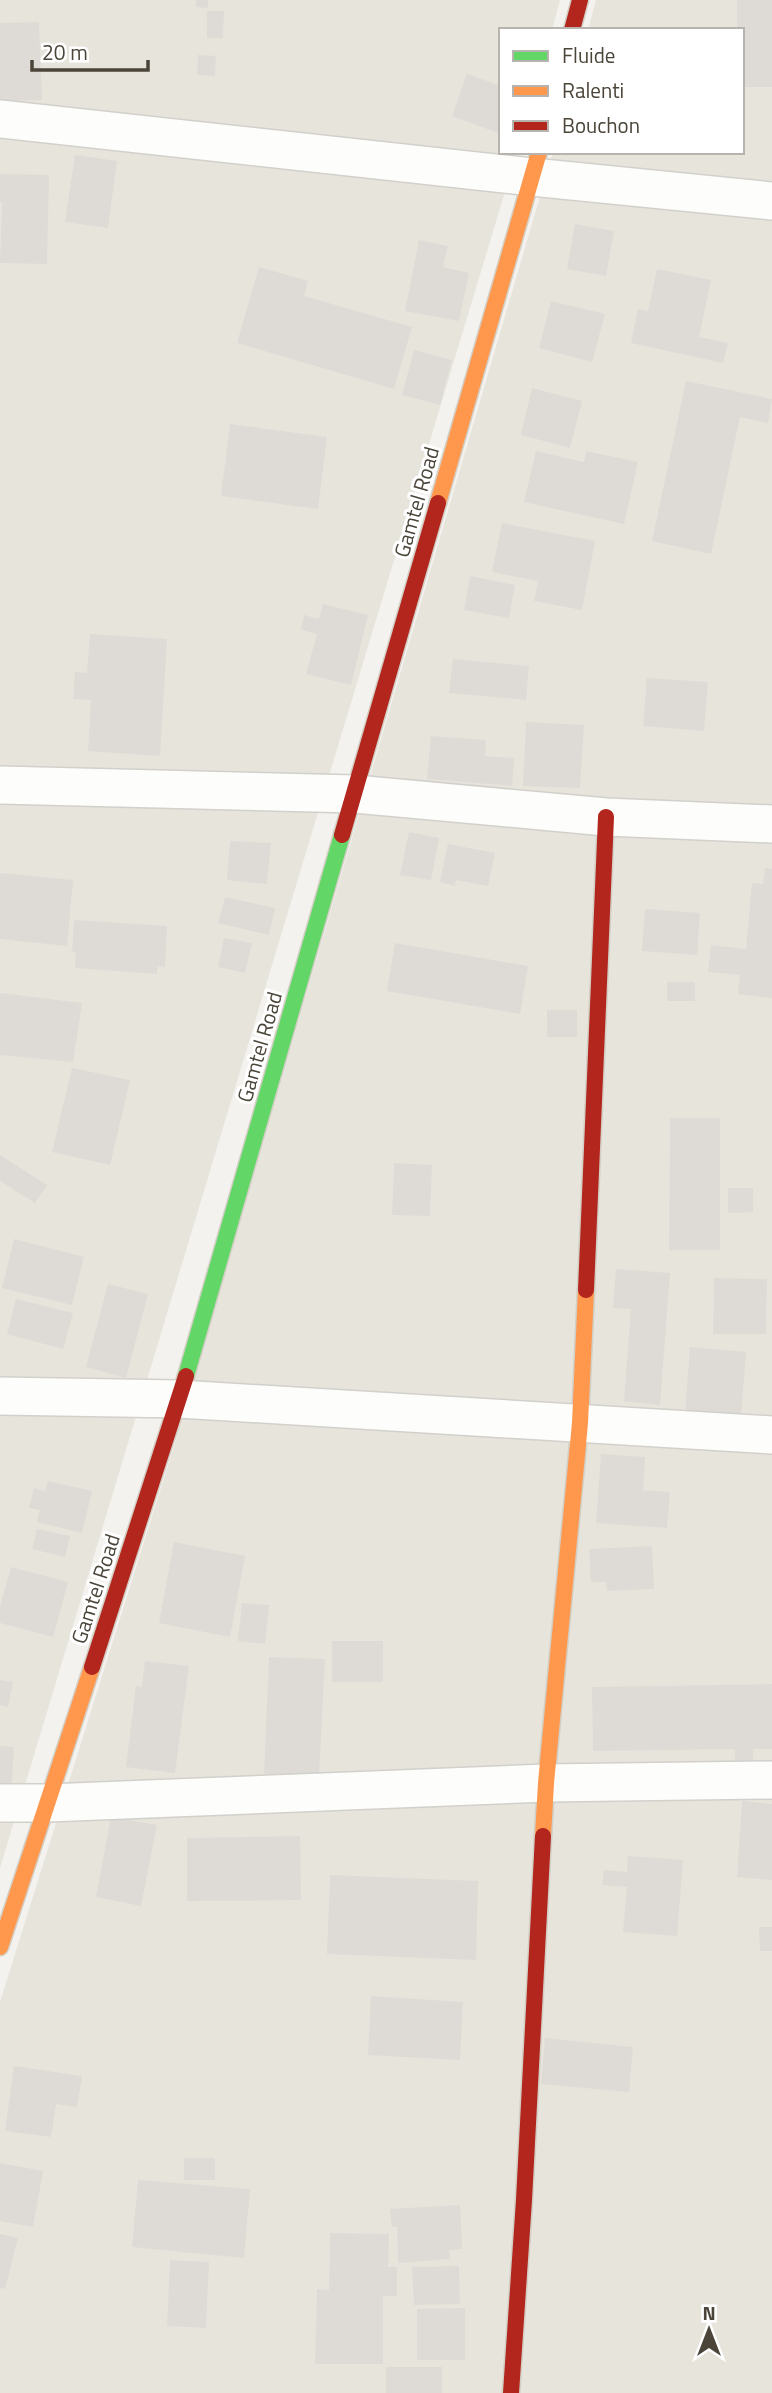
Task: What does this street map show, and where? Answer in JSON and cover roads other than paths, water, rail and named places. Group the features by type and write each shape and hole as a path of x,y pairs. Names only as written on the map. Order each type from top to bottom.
{"street":[{"path":"573,28 580,0"},
{"path":"0,119 535,165 772,201"},
{"name":"Gamtel Road","path":"0,1947 179,1399 535,165"},
{"path":"0,785 355,794 606,817 772,824"},
{"path":"511,2393 525,2186 546,1783 580,1423 606,817"},
{"path":"0,1396 179,1399 772,1435"},
{"path":"0,1803 546,1783 772,1780"}]}
